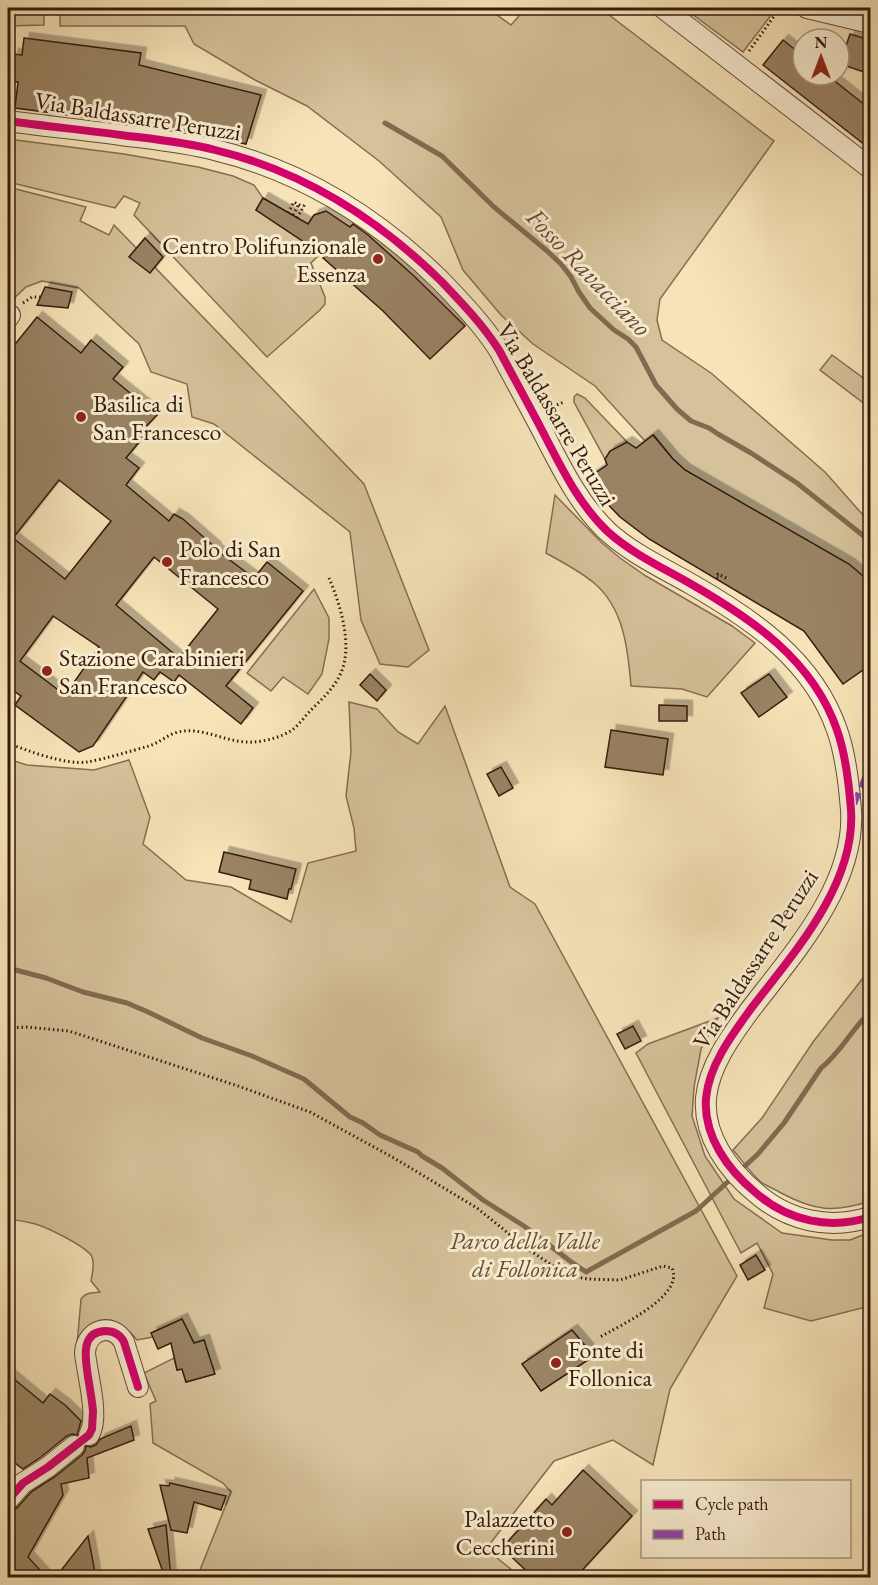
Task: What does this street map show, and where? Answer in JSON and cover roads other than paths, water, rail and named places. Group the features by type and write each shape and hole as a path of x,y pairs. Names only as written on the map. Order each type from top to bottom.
{"street":[{"path":"663,8 870,168"},
{"path":"807,8 870,23"},
{"name":"Via Baldassarre Peruzzi","path":"8,121 171,141 229,154 265,165 297,179 344,203 374,223 429,269 470,311 491,338 503,356 569,480 588,509 607,531 633,550 750,620 782,647 802,668 820,694 837,730 845,763 852,820 847,850 834,889 816,920 724,1048 708,1088 706,1113 709,1129 721,1155 750,1189 778,1209 808,1221 827,1224 870,1217"},
{"path":"8,1500 23,1483 48,1467 92,1429 93,1411 85,1353 91,1336 100,1331 108,1331 120,1336 138,1387"}],"waterway":[{"name":"Fosso Ravacciano","path":"385,123 442,156 494,207 561,264 590,308 636,347 656,385 677,409 691,421 709,428 797,483 870,541"},
{"path":"8,968 46,978 83,992 127,1003 202,1038 252,1056 304,1079 350,1117 380,1135 418,1152 586,1272 696,1211 758,1154 784,1123 821,1068 835,1055 870,1012"}],"place":[{"name":"Centro Polifunzionale Essenza","path":"378,259"},
{"name":"Basilica di San Francesco","path":"81,417"},
{"name":"Polo di San Francesco","path":"167,562"},
{"name":"Stazione Carabinieri San Francesco","path":"47,671"},
{"name":"Fonte di Follonica","path":"556,1363"},
{"name":"Palazzetto Ceccherini","path":"567,1532"}],"park label":[{"name":"Parco della Valle di Follonica","path":"525,1254"}]}
